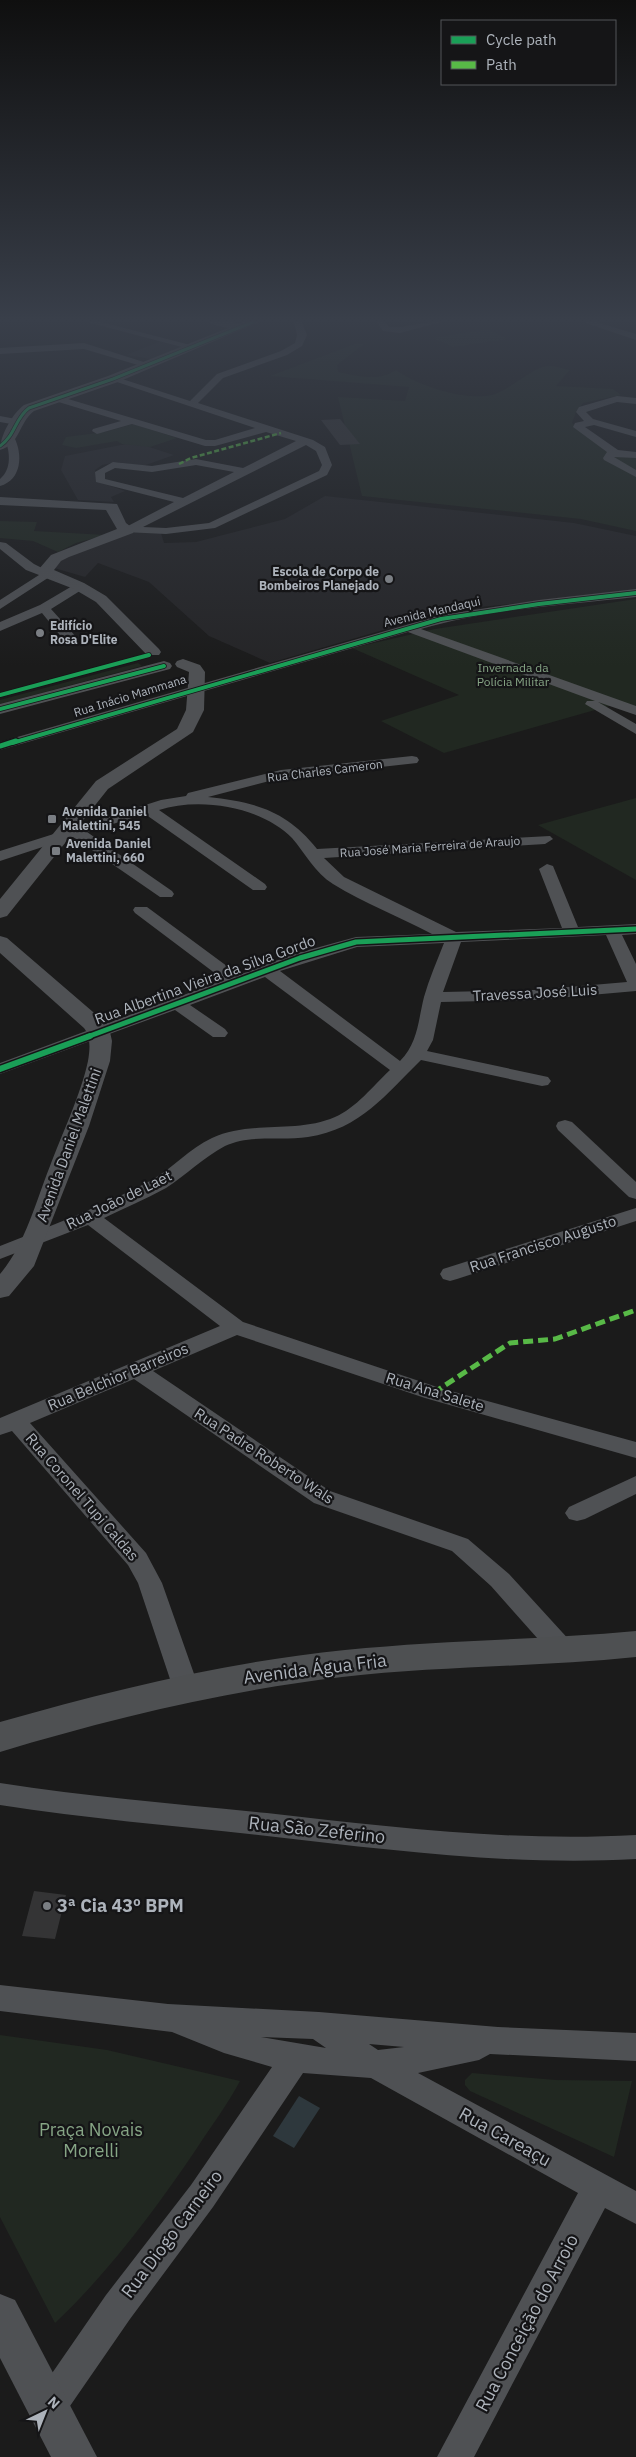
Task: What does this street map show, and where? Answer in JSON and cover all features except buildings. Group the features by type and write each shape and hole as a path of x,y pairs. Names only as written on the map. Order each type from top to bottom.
{"main road":[{"name":"Avenida Água Fria","path":"0,1737 186,1688 292,1671 392,1659 563,1650 636,1644"}],"street":[{"path":"183,437 204,443 215,443 237,437"},
{"path":"179,464 191,458 268,437"},
{"path":"0,501 112,507 120,525 128,530 166,531 200,528 221,523 323,473 327,465 321,451 307,441 293,437"},
{"path":"592,437 615,453 636,455"},
{"path":"48,574 46,569 50,563 64,554 128,530 243,471 307,441"},
{"path":"0,483 6,481 12,475 15,451 3,444"},
{"path":"615,453 608,458 610,461 636,474"},
{"path":"184,502 102,482 99,477 102,469 113,465 152,469 196,462 243,471"},
{"path":"2,545 30,567 79,586 101,599 151,654 150,662 164,666"},
{"path":"0,605 48,574"},
{"path":"0,627 44,608 79,586"},
{"name":"Avenida Mandaqui","path":"266,667 467,613 636,593"},
{"path":"44,608 74,642"},
{"path":"408,628 636,711"},
{"path":"0,695 151,654 176,654 196,669 195,710 184,732 102,785 68,834 0,912"},
{"path":"0,709 164,666 176,654"},
{"name":"Rua Inácio Mammana","path":"0,746 266,667"},
{"path":"566,685 578,696 636,730"},
{"name":"Rua Charles Cameron","path":"180,800 280,774 412,760"},
{"path":"0,856 180,800 238,806 260,812 281,821 315,854 324,869 338,880 454,938"},
{"path":"147,809 259,887"},
{"path":"68,834 166,894"},
{"name":"Rua José Maria Ferreira de Araujo","path":"315,854 545,839"},
{"path":"547,869 572,932"},
{"path":"141,910 236,981"},
{"name":"Rua Albertina Vieira da Silva Gordo","path":"0,1069 236,981 356,942 636,929"},
{"path":"612,930 636,984"},
{"name":"Rua João de Laet","path":"0,1253 90,1216 158,1184 220,1142 232,1137 308,1131 342,1121 357,1112 418,1054 424,1040 433,997 454,938"},
{"path":"0,942 78,1010 99,1032"},
{"path":"267,970 402,1071"},
{"name":"Travessa José Luis","path":"433,997 534,995 636,984"},
{"path":"176,1003 216,1033"},
{"name":"Avenida Daniel Malettini","path":"0,1290 21,1266 78,1126 99,1061 101,1043 99,1032"},
{"path":"418,1054 542,1081"},
{"path":"565,1126 636,1193"},
{"name":"Rua Francisco Augusto","path":"450,1274 636,1214"},
{"name":"Rua Ana Salete","path":"90,1216 236,1327 433,1393 636,1450"},
{"name":"Rua Belchior Barreiros","path":"8,1424 236,1327"},
{"name":"Rua Padre Roberto Wals","path":"135,1369 322,1498 460,1545 500,1580 563,1650"},
{"name":"Rua Coronel Tupi Caldas","path":"8,1424 110,1526 137,1559 150,1582 186,1688"},
{"path":"576,1514 636,1484"},
{"name":"Rua São Zeferino","path":"0,1794 456,1844 541,1850 636,1847"},
{"path":"0,1998 168,2018 319,2026 498,2041 636,2048"},
{"path":"168,2018 226,2041 295,2060 375,2065 443,2054 498,2041"},
{"path":"319,2026 375,2065"},
{"name":"Rua Diogo Carneiro","path":"49,2407 118,2307 202,2196 295,2060"},
{"name":"Rua Careaçu","path":"375,2065 636,2208"},
{"name":"Rua Conceição do Arroio","path":"455,2457 598,2188"},
{"path":"0,2315 75,2457"}],"shaded area":[{"path":"126,444 146,446 174,455 143,466 117,462 102,465 95,470 96,478 99,482 125,491 111,497 114,502 78,500 61,470 65,456"},
{"name":"Escola de Corpo de Bombeiros Planejado","path":"325,496 574,523 636,536 636,591 452,610 270,663 209,636 149,582 98,563 85,577 54,568 61,561 90,546 135,532 161,533 164,543 196,542 285,519"},
{"path":"299,2096 320,2108 294,2148 273,2136"}],"green space":[{"path":"66,437 177,438 150,447 122,444 117,441 76,448 62,445"},
{"path":"348,437 589,437 608,449 636,458 636,531 581,519 362,496"},
{"path":"0,521 37,522 34,531 106,535 76,543 58,552 33,541 0,538"},
{"name":"Invernada da Polícia Militar","path":"636,599 636,715 616,704 444,753 381,721 459,695 352,648 435,629"},
{"path":"138,663 142,666 0,704 0,700"},
{"path":"636,798 636,880 538,825"},
{"name":"Praça Novais Morelli","path":"0,2035 107,2050 240,2081 225,2107 148,2217 113,2262 55,2323 0,2217"},
{"path":"472,2073 556,2080 632,2081 614,2157 470,2091 465,2085 465,2080"}],"marked path":[{"path":"179,464 191,458 268,437"},
{"path":"433,1393 493,1352 510,1343 555,1339 636,1310"}],"cycle path":[{"path":"0,446 10,437"},
{"path":"0,746 441,619 539,604 636,593"},
{"path":"0,695 149,655"},
{"path":"0,709 164,666"},
{"path":"0,1069 300,958 356,942 636,929"}],"place":[{"name":"Escola de Corpo de Bombeiros Planejado","path":"389,579"},
{"name":"Edifício Rosa D'Elite","path":"40,633"},
{"name":"Avenida Daniel Malettini, 545","path":"52,819"},
{"name":"Avenida Daniel Malettini, 660","path":"56,851"},
{"name":"3ª Cia 43º BPM","path":"47,1906"}]}
